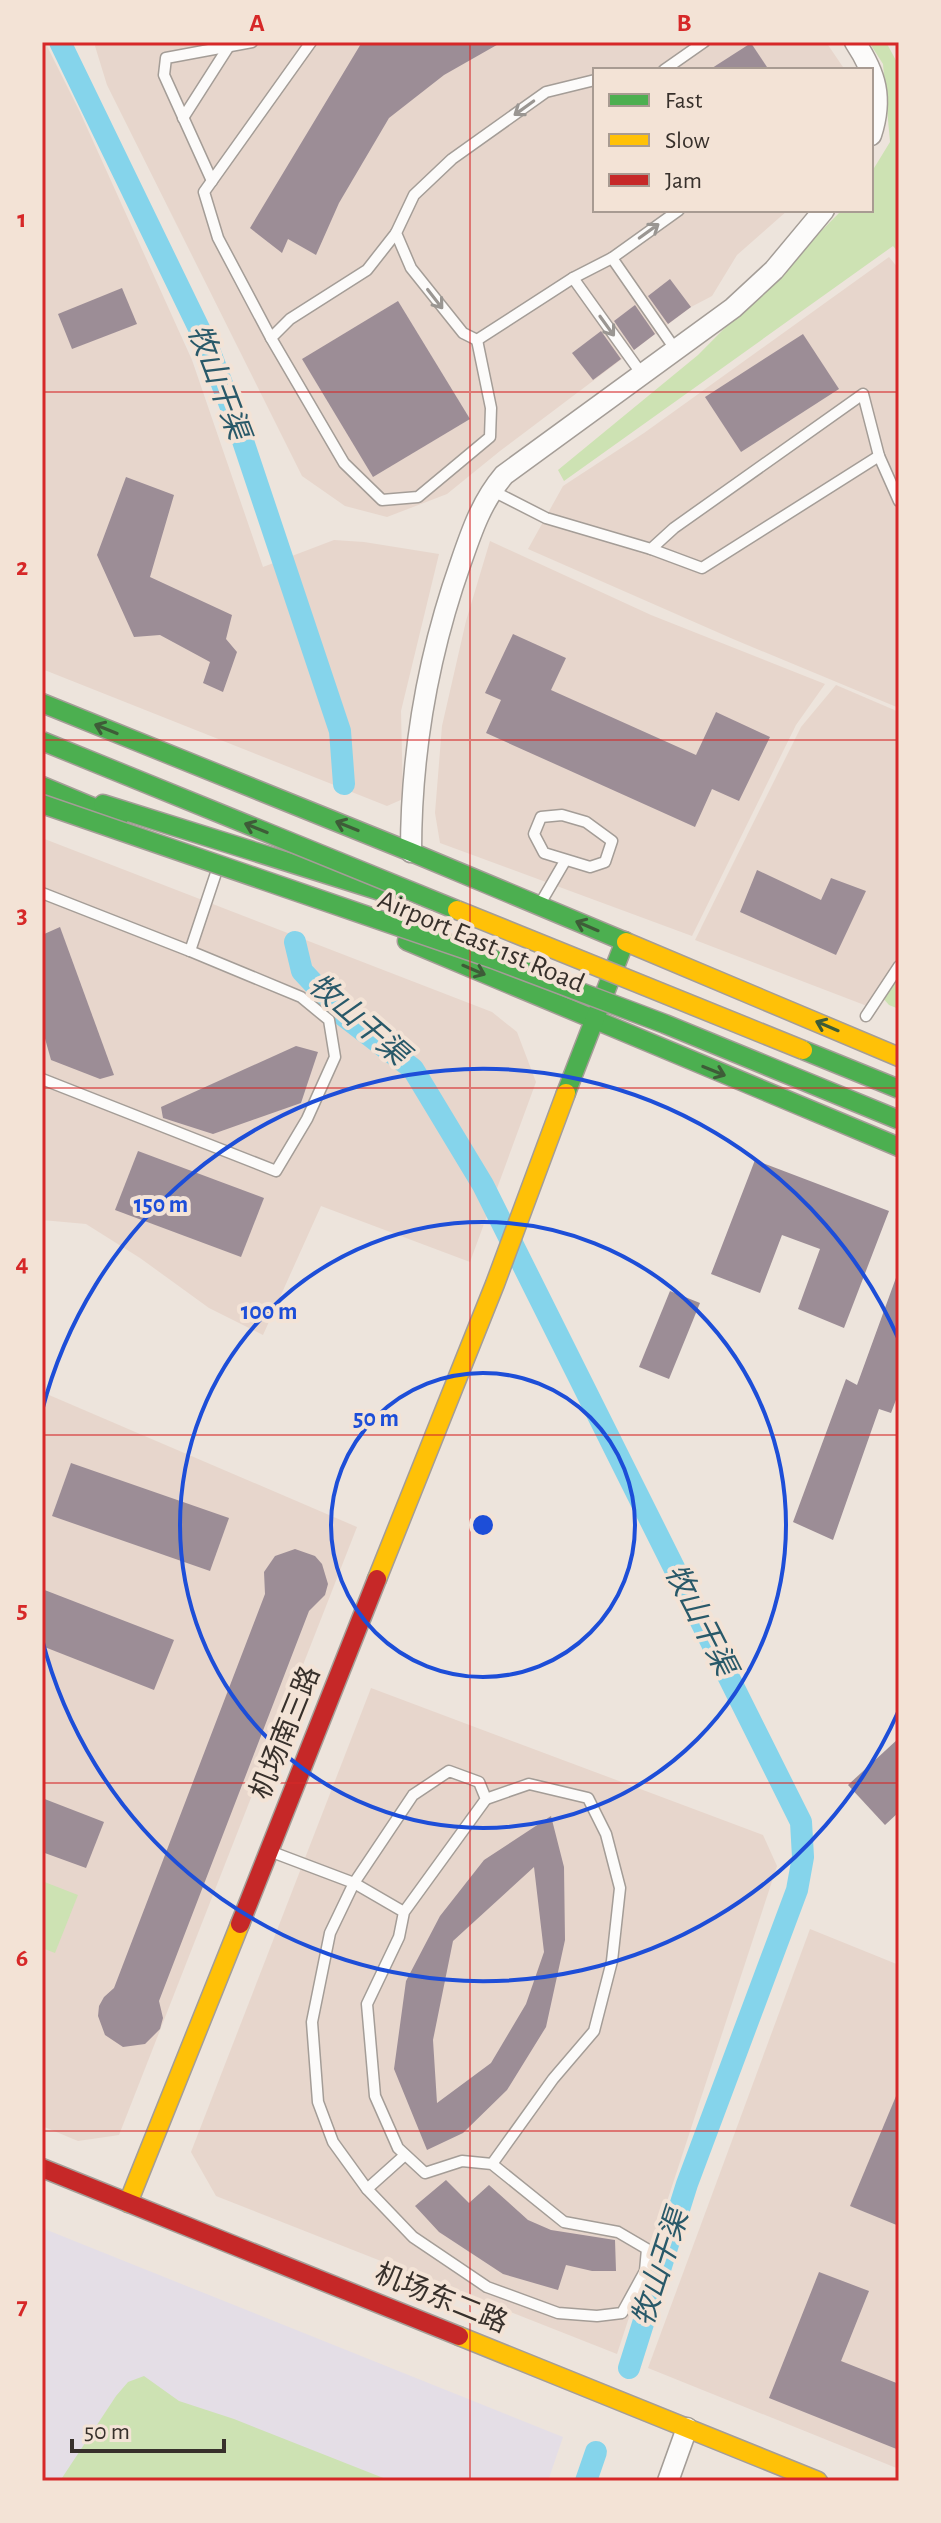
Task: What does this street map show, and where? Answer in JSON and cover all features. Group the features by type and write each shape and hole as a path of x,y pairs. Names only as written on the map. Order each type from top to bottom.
{"street":[{"path":"855,42 871,68"},
{"path":"873,74 876,110 873,125"},
{"path":"411,852 412,777 419,721 445,606 477,518 491,490 504,475 733,308 764,279 822,212"},
{"name":"Airport East 1st Road","path":"42,703 899,1054"},
{"path":"42,741 899,1089"},
{"path":"42,785 515,933"},
{"name":"Airport East 1st Road","path":"42,785 595,1022 899,1147"},
{"path":"42,804 493,959 665,1024 899,1120"},
{"name":"机场南三路","path":"128,2203 495,1284 519,1210 625,941"},
{"name":"机场东二路","path":"42,2168 818,2481"},
{"path":"668,2481 687,2428"}],"lane":[{"path":"212,181 164,75 166,58 252,42"},
{"path":"311,42 204,192 218,238 271,338 344,463 382,500 418,497 490,437 491,408 477,340"},
{"path":"667,68 704,42"},
{"path":"183,118 229,46"},
{"path":"271,338 290,319 367,270 396,233 414,195 452,159 546,92 593,80"},
{"path":"477,340 573,278 612,258 676,212"},
{"path":"396,233 411,268 463,333 477,340"},
{"path":"612,258 675,349"},
{"path":"573,278 641,373"},
{"path":"651,549 674,528 863,394 879,456 899,501"},
{"path":"491,490 546,518 651,549 702,568 879,456"},
{"path":"562,815 586,822 612,841 605,862 590,867 565,861 544,853 534,834 541,817 562,815"},
{"path":"539,905 565,861"},
{"path":"190,951 220,862"},
{"path":"42,893 301,997 329,1020 335,1057 307,1119 276,1171 42,1079"},
{"path":"866,1016 899,966"},
{"path":"486,1799 479,1782 449,1771 413,1795 354,1883 330,1933 312,2022 318,2102 333,2142 367,2189 413,2237 487,2287 558,2313 597,2316 622,2313 645,2271 647,2249 618,2232 564,2222 492,2164 462,2161 425,2173 398,2148 375,2096 367,2004 399,1937 404,1912 486,1799 529,1784 588,1798 606,1834 620,1888 612,1961 594,2031 553,2079 492,2164"},
{"path":"269,1851 354,1883 404,1912"},
{"path":"367,2189 405,2155"}],"shaded area":[{"path":"42,42 45,42 79,110 192,360 263,567 334,540 439,554 401,711 403,799 387,806 42,669"},
{"path":"98,42 826,42 844,68 593,68 593,212 786,212 737,255 712,296 691,307 447,494 387,517 345,506 302,476 107,85 95,46"},
{"path":"889,257 899,269 899,708 528,549 563,486 644,433"},
{"path":"490,541 651,615 825,684 796,725 692,936 440,843 435,813 442,726 466,621"},
{"path":"836,685 899,712 899,963 867,1006 695,940 801,727"},
{"path":"42,838 492,1012 517,1032 536,1082 470,1262 321,1206 263,1335 209,1308 86,1224 42,1220"},
{"path":"42,1392 357,1527 119,2135 78,2141 42,2126"},
{"path":"371,1688 763,1835 777,1866 617,2354 216,2196 191,2152"},
{"path":"810,1929 899,1965 899,2469 648,2368"},
{"path":"42,2228 563,2437 548,2481 42,2481"}],"green space":[{"path":"869,42 886,42 899,66 899,253 893,246 564,481 558,470 698,355 840,212 873,212 873,170 890,142 883,64"},
{"path":"899,973 899,1009 889,1005 882,997"},
{"path":"42,1881 78,1895 55,1953 42,1948"},
{"path":"144,2376 179,2401 234,2419 391,2481 60,2481 116,2396 128,2382"}],"building":[{"path":"362,42 502,42 444,75 389,118 339,203 316,255 288,239 282,253 250,228"},
{"path":"751,43 768,68 712,68"},
{"path":"670,279 691,307 668,324 648,296"},
{"path":"122,288 137,324 72,349 58,314"},
{"path":"398,301 470,419 373,477 302,359"},
{"path":"635,305 655,334 634,350 614,321"},
{"path":"601,331 621,359 593,380 572,353"},
{"path":"803,334 839,389 741,452 705,397"},
{"path":"126,477 174,495 150,577 232,615 226,639 237,652 223,692 203,683 210,662 160,635 134,637 97,555"},
{"path":"513,634 566,658 551,690 696,755 716,712 770,737 739,801 712,789 695,827 486,733 501,700 485,693"},
{"path":"757,870 821,900 831,878 866,891 836,955 740,912"},
{"path":"60,927 114,1075 100,1079 51,1060 42,1028 42,935"},
{"path":"296,1046 318,1052 301,1103 213,1134 163,1118 161,1107"},
{"path":"138,1151 264,1198 241,1257 115,1210"},
{"path":"755,1160 889,1211 844,1328 798,1309 820,1249 782,1235 760,1293 711,1274"},
{"path":"897,1275 899,1392 891,1413 879,1409 833,1540 793,1522 846,1379 857,1385"},
{"path":"670,1291 700,1303 669,1379 639,1367"},
{"path":"71,1463 229,1518 210,1571 52,1516"},
{"path":"295,1549 315,1556 322,1564 328,1584 325,1595 309,1611 159,2001 163,2018 160,2029 145,2044 123,2047 105,2035 98,2016 99,2006 114,1988 265,1594 264,1572 275,1556"},
{"path":"42,1589 174,1640 154,1690 42,1646"},
{"path":"899,1738 899,1812 885,1825 848,1785"},
{"path":"42,1798 104,1822 86,1868 42,1852"},
{"path":"551,1816 564,1867 565,1940 546,2027 507,2090 463,2133 427,2150 394,2069 406,1981 440,1916 484,1860","holes":["534,1867 544,1952 526,2004 491,2063 437,2103 433,2040 453,1941"]},
{"path":"899,2089 899,2226 850,2206"},
{"path":"446,2180 469,2203 489,2185 528,2220 551,2230 615,2240 616,2271 592,2271 566,2265 558,2290 503,2274 439,2232 415,2206"},
{"path":"819,2272 869,2291 841,2361 899,2384 899,2450 769,2398"}],"waterway":[{"name":"牧山干渠","path":"60,42 208,347 238,426 340,731 344,784"},
{"name":"牧山干渠","path":"295,942 302,971 344,1016 413,1069 483,1185 801,1822 803,1857 797,1890 687,2184 629,2368"},
{"name":"牧山干渠","path":"586,2481 596,2452"}],"traffic: fast":[{"path":"42,703 626,942"},
{"path":"42,741 457,910"},
{"path":"42,786 119,818"},
{"path":"42,804 493,959 665,1024 899,1120"},
{"path":"103,804 396,896"},
{"path":"407,941 899,1147"},
{"path":"566,1093 625,941"},
{"path":"803,1050 899,1089"}],"traffic: slow":[{"path":"457,910 803,1050"},
{"path":"626,942 899,1057"},
{"path":"377,1579 495,1284 566,1093"},
{"path":"128,2203 240,1924"},
{"path":"459,2336 818,2481"}],"traffic: jam":[{"path":"240,1924 377,1579"},
{"path":"42,2168 459,2336"}]}
